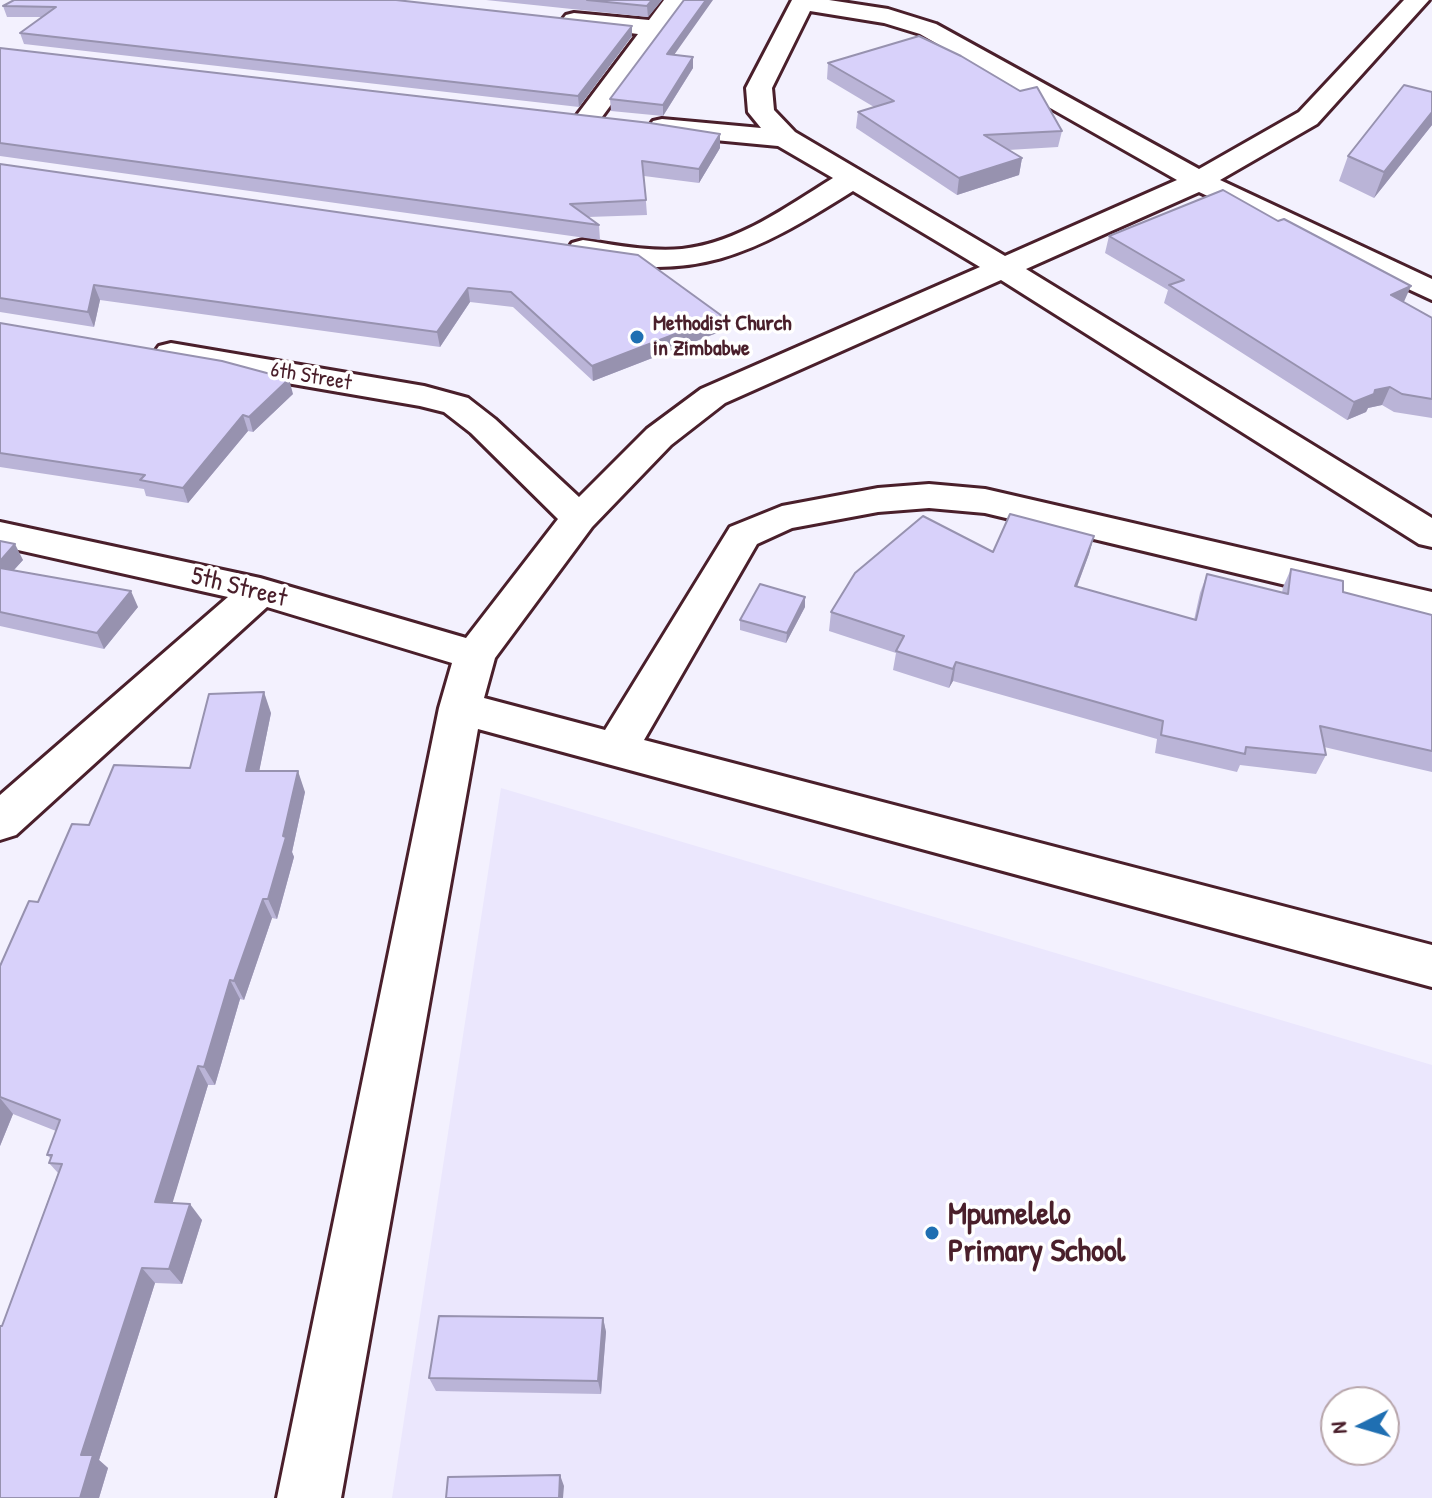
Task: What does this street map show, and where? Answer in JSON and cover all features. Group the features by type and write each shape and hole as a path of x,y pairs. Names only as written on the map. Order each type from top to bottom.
{"street":[{"path":"587,119 676,0"},
{"path":"309,1498 460,708 475,655 579,518 659,437 713,396 1000,266 1199,181 1308,118 1417,0"},
{"path":"1432,291 1199,181 928,29 888,16 803,1 759,88 761,112 785,138 1000,266 1432,535"},
{"path":"546,17 653,28"},
{"path":"556,115 785,138"},
{"path":"557,245 650,259 684,258 734,248 852,179"},
{"name":"6th Street","path":"141,348 424,396 456,405 483,426 579,518"},
{"path":"616,749 743,536 782,518 878,500 929,496 985,501 1432,606"},
{"name":"5th Street","path":"0,534 260,591 475,655"},
{"path":"0,822 260,591"},
{"path":"460,708 1432,966"}],"shaded area":[{"name":"Mpumelelo Primary School","path":"501,788 1432,1065 1432,1498 392,1498"}],"building":[{"path":"14,0 396,0 632,26 578,96 20,33 56,7 3,6"},
{"path":"587,0 652,0 647,6"},
{"path":"684,0 706,0 667,54 693,57 663,105 610,99"},
{"path":"919,36 961,56 1020,91 1037,87 1062,131 984,135 1022,158 959,178 858,112 894,101 828,63"},
{"path":"0,48 650,123 720,134 699,169 642,161 646,200 570,204 599,225 0,143"},
{"path":"1404,85 1432,92 1432,112 1384,172 1348,156"},
{"path":"0,164 638,255 722,316 592,366 511,292 468,288 437,332 94,285 88,312 0,298"},
{"path":"1223,190 1278,221 1284,219 1411,286 1391,295 1432,318 1432,399 1402,394 1390,387 1375,390 1374,394 1354,402 1169,285 1184,280 1109,236"},
{"path":"0,323 222,361 289,379 249,417 243,415 183,488 140,480 145,475 0,453"},
{"path":"1010,514 1094,536 1075,586 1196,620 1207,574 1288,594 1291,569 1343,581 1343,592 1432,615 1432,751 1320,726 1326,755 1246,747 1245,754 1161,735 1163,721 956,662 953,669 896,651 904,636 831,612 855,573 923,516 993,552"},
{"path":"0,541 15,544 0,561"},
{"path":"0,568 131,591 97,633 0,612"},
{"path":"760,584 805,597 787,633 740,620"},
{"path":"264,692 246,771 298,771 283,836 286,837 268,899 263,899 234,981 230,980 204,1067 198,1066 155,1202 190,1204 169,1269 142,1268 81,1455 93,1455 80,1498 0,1498 0,1326 62,1164 49,1163 52,1155 47,1155 60,1120 0,1097 0,966 29,901 38,902 72,824 89,825 114,765 190,768 209,694"},
{"path":"439,1316 603,1318 598,1381 429,1378"},
{"path":"560,1475 559,1498 446,1498 448,1477"}],"place":[{"name":"Methodist Church in Zimbabwe","path":"637,337"},
{"name":"Mpumelelo Primary School","path":"932,1233"}]}
